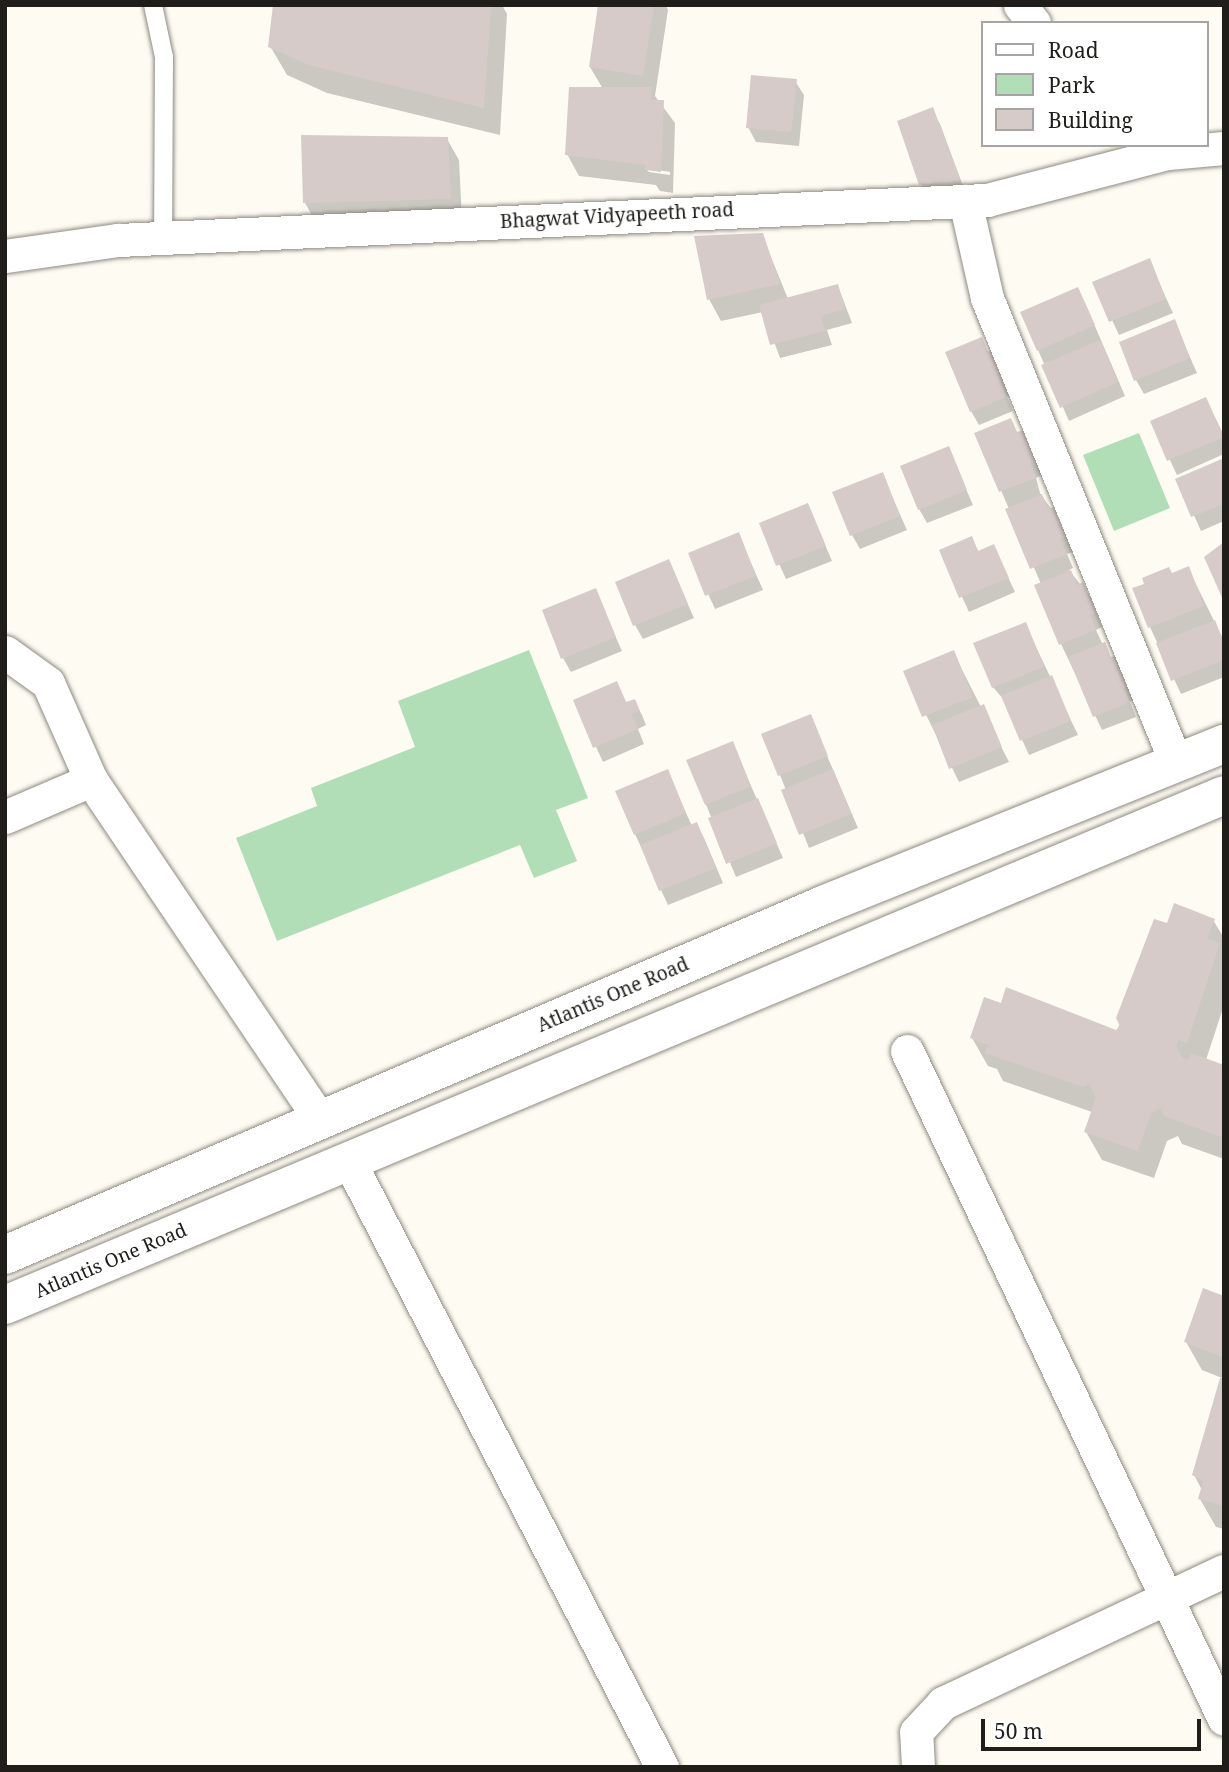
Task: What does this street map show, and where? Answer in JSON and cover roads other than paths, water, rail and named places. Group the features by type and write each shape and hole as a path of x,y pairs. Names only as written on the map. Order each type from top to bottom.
{"street":[{"path":"1020,5 1032,21"},
{"name":"Bhagwat Vidyapeeth road","path":"5,256 163,237 987,200 1141,152 1224,148"},
{"path":"965,201 987,298 1176,763"},
{"path":"5,652 48,683 91,780 320,1120"},
{"name":"Atlantis One Road","path":"5,1255 823,905 1224,744"},
{"path":"5,817 91,780"},
{"name":"Atlantis One Road","path":"5,1305 1224,795"},
{"path":"907,1051 1224,1719"},
{"path":"349,1161 662,1767"},
{"path":"918,1767 916,1732 943,1703 1224,1571"}],"lane":[{"path":"153,5 164,57 163,237"}]}
